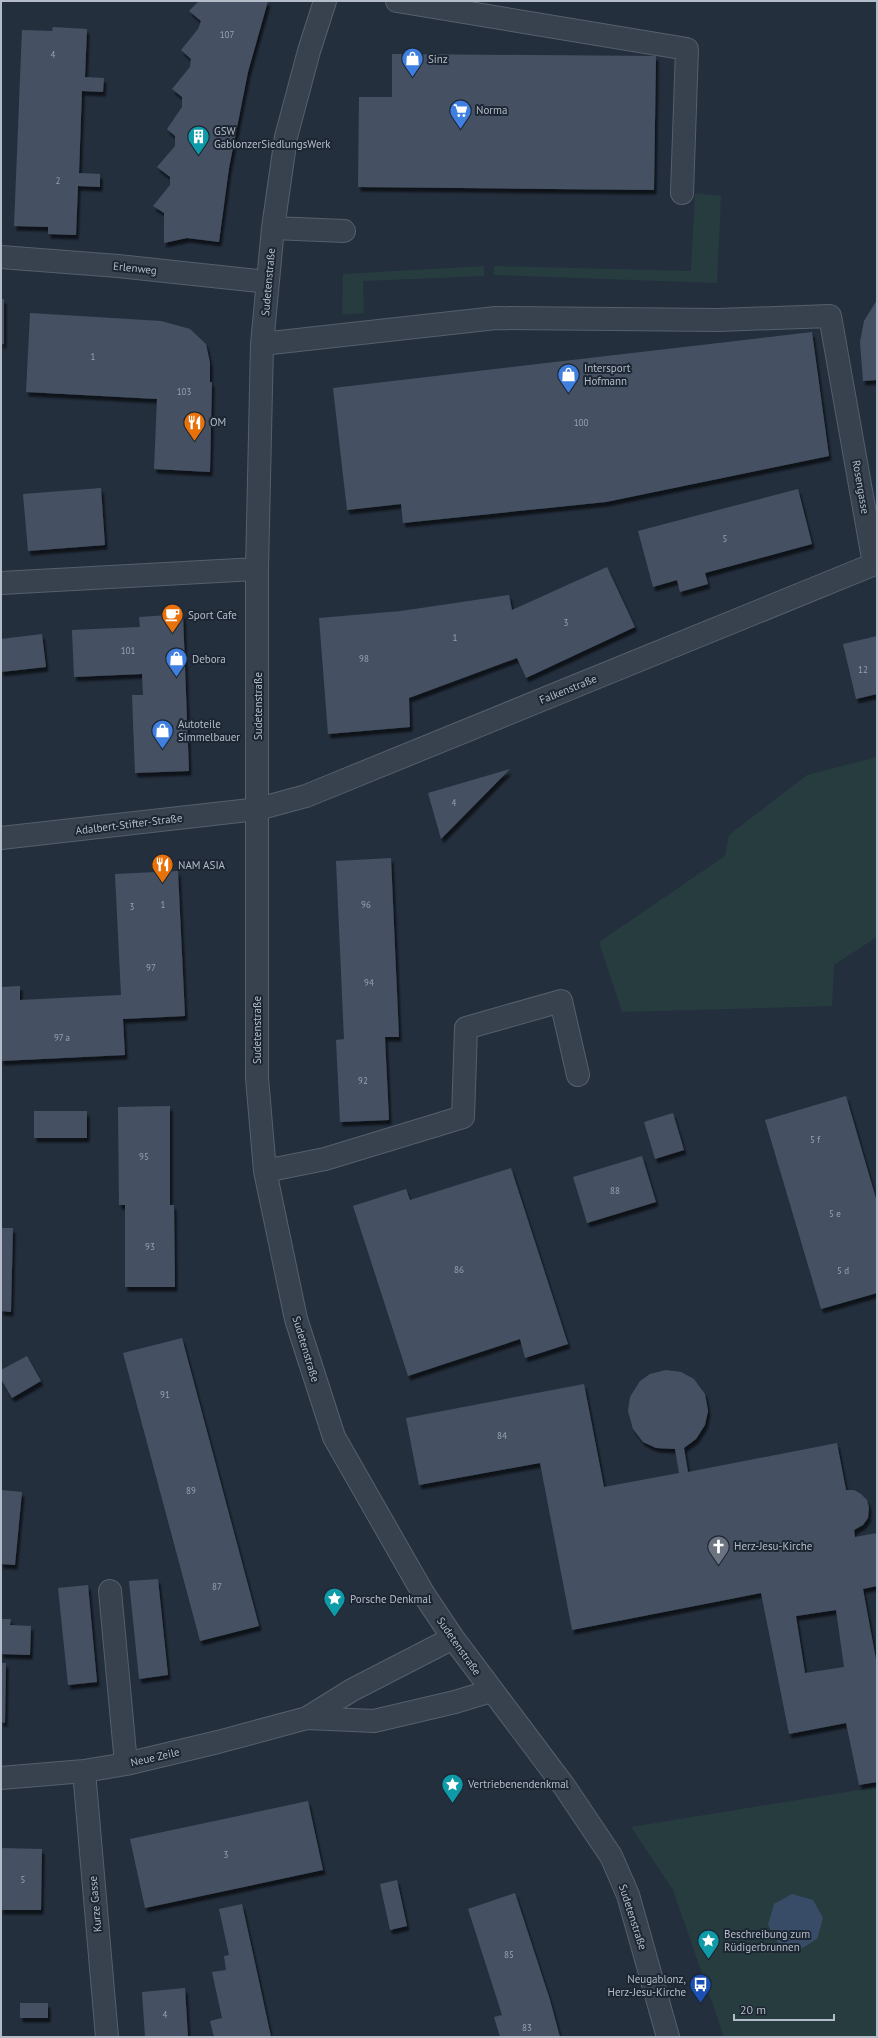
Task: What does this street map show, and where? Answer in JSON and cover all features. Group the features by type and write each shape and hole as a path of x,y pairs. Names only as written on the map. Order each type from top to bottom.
{"street":[{"name":"Sudetenstraße","path":"325,1 309,51 286,137 273,228 262,344 257,569 257,1078 264,1171 296,1319 334,1437 423,1593 453,1638 564,1786 611,1856 628,1895 668,2037"},
{"path":"397,1 687,49 682,194"},
{"path":"273,228 344,231"},
{"name":"Erlenweg","path":"1,257 118,266 268,282"},
{"name":"Rosengasse","path":"262,344 496,318 718,320 830,316 876,563"},
{"name":"Falkenstraße","path":"258,809 306,796 876,563"},
{"path":"1,583 257,569"},
{"name":"Adalbert-Stifter-Straße","path":"1,838 258,809"},
{"path":"264,1171 325,1159 463,1117 466,1028 560,1001 578,1075"},
{"path":"110,1592 126,1764"},
{"name":"Neue Zeile","path":"1,1778 84,1771 126,1764 218,1742 307,1718 352,1690 453,1638"},
{"name":"Neue Zeile","path":"307,1718 374,1721 455,1702 492,1691"},
{"name":"Kurze Gasse","path":"84,1771 107,2037"}],"green space":[{"path":"695,193 721,196 717,283 494,275 494,266 691,271"},
{"path":"484,266 484,276 363,281 364,313 342,315 343,274"},
{"path":"877,757 877,937 834,965 832,1006 622,1012 599,942 725,856 729,835 807,775"},
{"path":"877,1787 877,2037 724,2037 673,1890 631,1827"}],"water":[{"path":"792,1894 813,1900 823,1918 817,1939 799,1950 778,1943 768,1925 774,1904"}],"building":[{"name":"GSW GablonzerSiedlungsWerk","path":"199,1 268,1 248,72 229,168 219,242 187,238 164,243 164,213 153,206 170,185 170,177 157,167 175,146 175,136 167,129 182,107 182,97 172,89 190,67 191,59 181,50 198,29 201,21 189,11"},
{"path":"53,27 87,29 85,77 104,78 103,92 82,91 79,173 100,174 100,187 78,186 76,235 48,234 48,227 14,226 22,30 52,31"},
{"path":"392,54 656,56 654,190 358,187 359,97 392,97"},
{"path":"1,299 4,299 4,344 1,344"},
{"path":"877,300 877,380 863,381 860,342 864,321"},
{"path":"30,313 161,321 190,329 206,344 210,363 210,382 212,382 210,472 154,469 157,399 26,392"},
{"path":"812,332 829,456 606,502 403,523 401,504 347,510 333,388"},
{"path":"101,488 105,545 28,551 23,494"},
{"path":"798,489 812,544 705,573 708,584 680,592 677,580 653,587 638,531"},
{"path":"607,567 635,627 526,678 517,658 409,698 410,727 328,734 319,618 401,611 509,595 512,610"},
{"path":"183,614 189,771 135,773 132,695 143,695 142,674 74,677 72,630 140,627 139,617"},
{"path":"42,634 46,667 1,672 1,639"},
{"path":"877,636 877,694 856,699 843,644"},
{"path":"510,769 441,839 428,793"},
{"path":"391,858 399,1037 385,1037 389,1120 340,1122 336,1040 344,1039 336,861"},
{"path":"178,871 185,1016 123,1019 125,1055 1,1061 1,987 20,986 20,1000 121,995 115,874"},
{"path":"846,1096 877,1202 877,1293 821,1309 765,1120"},
{"path":"170,1106 170,1205 174,1205 175,1287 125,1287 125,1205 119,1205 118,1107"},
{"path":"34,1111 87,1111 87,1138 34,1138"},
{"path":"673,1113 684,1150 655,1159 644,1122"},
{"path":"642,1156 656,1202 587,1223 573,1177"},
{"path":"511,1168 568,1344 525,1358 520,1339 408,1376 353,1206 406,1189 410,1200"},
{"path":"1,1228 13,1228 11,1312 1,1311"},
{"path":"182,1338 259,1626 200,1641 123,1353"},
{"path":"27,1356 41,1381 12,1398 1,1379 1,1370"},
{"name":"Herz-Jesu-Kirche","path":"666,1370 681,1372 694,1379 705,1394 708,1411 705,1425 696,1439 684,1448 688,1472 837,1443 846,1490 854,1490 861,1494 867,1500 869,1508 868,1518 863,1525 854,1530 855,1537 877,1533 877,1586 863,1589 877,1665 877,1782 859,1785 846,1723 789,1734 761,1593 572,1630 540,1463 419,1485 406,1418 584,1384 604,1487 679,1473 675,1449 656,1448 643,1442 633,1429 628,1411 630,1397 640,1381 650,1374","holes":["836,1610 844,1667 805,1673 796,1616"]},
{"path":"1,1490 22,1492 15,1565 1,1564"},
{"path":"158,1579 168,1675 139,1679 129,1581"},
{"path":"88,1585 97,1682 68,1685 58,1588"},
{"path":"1,1619 11,1619 10,1625 31,1626 30,1655 1,1654"},
{"path":"1,1663 6,1663 5,1723 1,1722"},
{"path":"308,1801 323,1870 145,1908 130,1839"},
{"path":"1,1848 42,1849 41,1910 1,1910"},
{"path":"397,1880 407,1926 390,1930 380,1884"},
{"path":"515,1893 550,2000 560,2037 500,2037 494,2017 502,2015 468,1909"},
{"path":"242,1904 271,2037 214,2037 210,2021 222,2018 212,1972 226,1970 224,1956 229,1955 219,1909"},
{"path":"185,1988 188,2037 145,2037 142,1992"},
{"path":"20,2003 48,2003 48,2018 20,2018"}],"place":[{"name":"Sinz","path":"413,78"},
{"name":"Norma","path":"460,130"},
{"name":"GSW GablonzerSiedlungsWerk","path":"199,156"},
{"name":"Intersport Hofmann","path":"569,394"},
{"name":"OM","path":"195,442"},
{"name":"Sport Cafe","path":"172,634"},
{"name":"Debora","path":"176,678"},
{"name":"Autoteile Simmelbauer","path":"162,750"},
{"name":"NAM ASIA","path":"162,884"},
{"name":"Herz-Jesu-Kirche","path":"718,1566"},
{"name":"Porsche Denkmal","path":"334,1618"},
{"name":"Vertriebenendenkmal","path":"452,1804"},
{"name":"Beschreibung zum Rüdigerbrunnen","path":"709,1960"},
{"name":"Neugablonz, Herz-Jesu-Kirche","path":"701,2004"}]}
